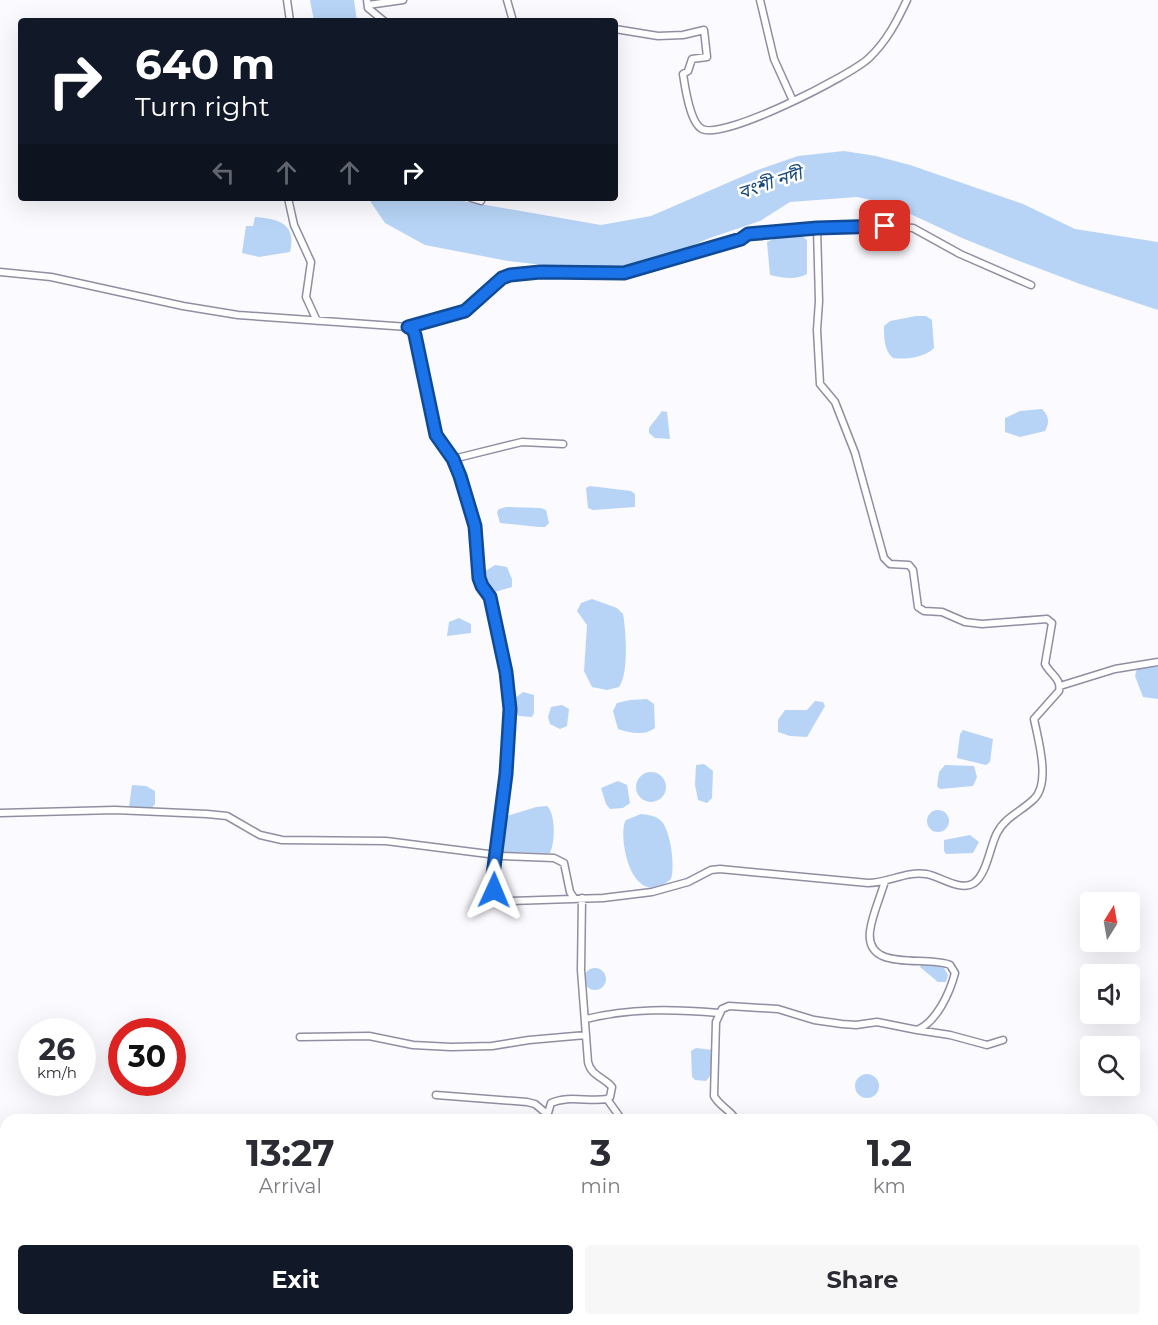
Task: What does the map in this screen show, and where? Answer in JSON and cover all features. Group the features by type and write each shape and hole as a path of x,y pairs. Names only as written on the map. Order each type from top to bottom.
{"street":[{"path":"287,0 290,18"},
{"path":"380,18 368,8 367,2 403,0"},
{"path":"507,0 512,18"},
{"path":"760,0 774,59 793,101"},
{"path":"618,29 658,36 704,30 707,58 692,59 688,71 683,73 687,100 700,128 710,132 733,127 793,101 851,71 881,46 907,0"},
{"path":"289,201 294,225 311,262 306,297 317,321"},
{"path":"0,272 51,277 183,306 227,313 408,327 465,311 502,278 510,275 540,272 624,273 741,239 748,234 817,228 913,228 970,259 1031,285"},
{"path":"408,327 413,329 415,335 436,435 453,459 475,526 479,578 490,597 506,672 510,709 506,774 493,875 494,890 498,897 511,901 652,892 688,882 711,870 720,869 852,882 885,881 905,875 924,873 963,885 976,882 983,871 997,832 1018,809 1035,798 1040,789 1041,753 1034,719 1059,691 1060,686 1056,677 1045,664 1053,629 1050,620 982,624 965,622 942,612 924,611 918,607 913,570 909,565 890,564 884,558 855,453 835,402 820,384 816,330 819,301 817,228"},
{"path":"453,459 522,442 564,444"},
{"path":"1060,686 1115,669 1158,662"},
{"path":"0,813 115,810 207,814 227,816 260,835 282,840 386,841 495,855 558,858 564,863 570,892 578,898"},
{"path":"885,881 870,931 870,940 877,953 887,960 936,961 950,965 955,973 952,985 936,1012 917,1030"},
{"path":"578,898 581,970 590,1068 612,1087 610,1097 607,1099"},
{"path":"732,1114 718,1104 714,1096 716,1022 719,1013 729,1006 778,1009 835,1023 856,1025 877,1022 950,1035 987,1045 1003,1040"},
{"path":"586,1019 609,1014 654,1010 719,1013"},
{"path":"300,1036 369,1036 412,1045 451,1047 492,1046 586,1035"},
{"path":"436,1095 527,1102 535,1104 544,1114"},
{"path":"548,1114 551,1103 558,1100 607,1099"},
{"path":"607,1099 618,1114"}],"water":[{"path":"310,0 354,0 357,18 313,18"},
{"name":"বংশী নদী","path":"844,151 876,156 910,165 1023,204 1075,229 1158,242 1158,310 1014,259 889,204 857,197 790,202 760,221 707,239 676,253 625,269 580,269 508,261 425,245 385,223 370,201 463,201 601,225 651,216 755,171 798,156"},
{"path":"255,217 271,219 284,224 291,235 290,252 259,257 242,253 246,226 253,226"},
{"path":"802,236 807,240 807,274 794,278 770,275 767,242 778,237"},
{"path":"926,316 932,320 934,348 926,354 915,357 893,358 886,348 884,326 890,321"},
{"path":"1042,409 1048,419 1045,431 1020,437 1005,432 1005,418 1020,411"},
{"path":"662,411 667,412 670,439 655,438 649,433 649,428"},
{"path":"590,486 631,491 635,494 635,507 593,510 588,508 586,488"},
{"path":"506,507 541,508 546,510 549,523 545,527 539,527 500,523 497,512"},
{"path":"495,565 507,567 512,579 512,587 495,592 490,591 486,585 484,572"},
{"path":"592,599 617,608 623,614 626,641 624,672 619,687 607,690 592,687 584,671 587,625 577,611 581,603"},
{"path":"459,618 471,624 471,633 447,636 449,622"},
{"path":"1158,667 1158,699 1143,697 1135,676 1137,668"},
{"path":"523,692 534,695 532,717 519,716 513,711 515,698"},
{"path":"647,699 654,704 655,728 642,733 618,729 613,711 617,703"},
{"path":"815,701 823,702 825,706 807,737 790,736 778,732 778,720 785,710 807,710"},
{"path":"562,705 569,709 567,726 560,729 550,724 548,717 551,707"},
{"path":"963,730 993,739 990,762 986,765 957,758 960,734"},
{"path":"704,764 713,771 712,798 707,803 698,800 695,785 696,765"},
{"path":"945,765 974,766 977,777 973,786 940,789 937,786 939,772"},
{"path":"651,772 662,776 666,787 662,798 651,802 640,798 636,787 640,776"},
{"path":"618,781 627,785 630,803 623,808 610,809 601,788"},
{"path":"132,785 146,786 155,791 155,804 151,809 129,807"},
{"path":"547,806 552,815 554,829 550,853 502,852 504,817"},
{"path":"938,810 946,813 949,821 946,829 938,832 930,829 927,821 930,813"},
{"path":"641,814 653,816 663,823 670,843 673,866 671,879 657,887 645,886 636,879 625,853 623,839 626,820"},
{"path":"970,835 979,842 973,853 946,854 944,840"},
{"path":"921,963 944,968 948,975 946,982 938,982 920,967"},
{"path":"595,968 603,971 606,979 603,987 595,990 587,987 584,979 587,971"},
{"path":"696,1048 713,1050 711,1075 706,1081 695,1080 692,1077 691,1051"},
{"path":"862,1074 872,1074 879,1081 879,1091 872,1098 862,1098 855,1091 855,1081"}],"route":[{"path":"494,890 493,875 506,774 510,709 506,672 490,597 479,578 475,526 453,459 436,435 415,335 413,329 408,327 465,311 502,278 510,275 594,271 624,273 644,269 763,231 885,226"}]}
